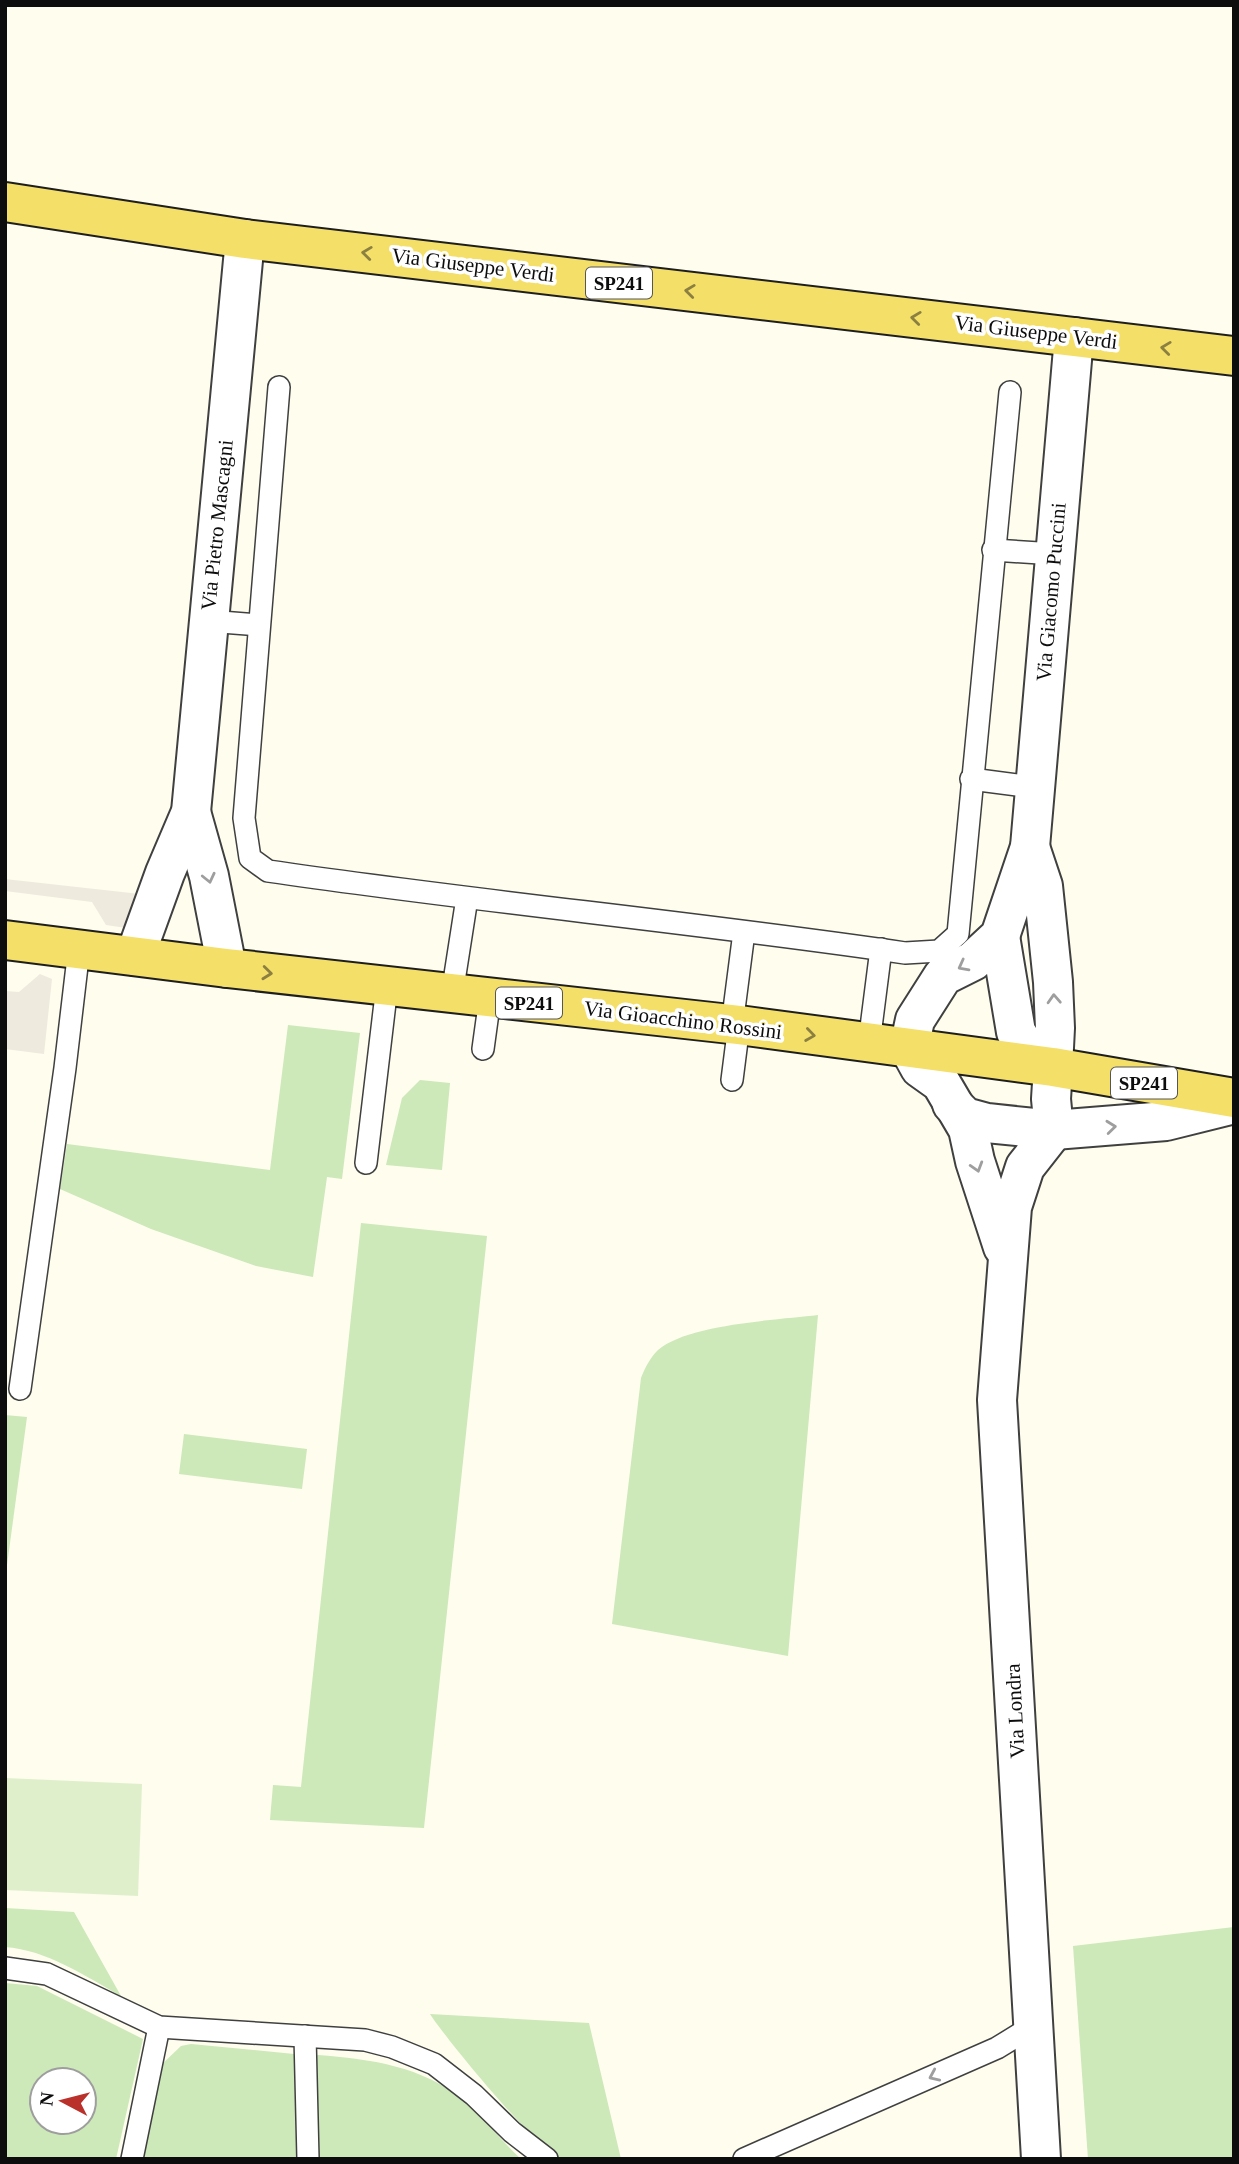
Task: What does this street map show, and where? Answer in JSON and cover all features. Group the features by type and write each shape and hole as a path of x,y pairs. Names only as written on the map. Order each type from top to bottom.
{"main road":[{"name":"Via Giuseppe Verdi","path":"5,202 245,239 1234,356"},
{"name":"Via Gioacchino Rossini","path":"5,940 227,968 736,1025 1053,1068 1234,1098"}],"street":[{"name":"Via Pietro Mascagni","path":"135,956 165,873 191,812 245,239"},
{"name":"Via Giacomo Puccini","path":"1053,1068 1027,1049 1016,1032 1000,936 1030,847 1033,787 1074,337"},
{"name":"Via Pietro Mascagni","path":"191,812 209,876 227,968"},
{"name":"Via Giacomo Puccini","path":"1030,847 1043,886 1053,982 1053,1068"},
{"name":"Via Giacomo Puccini","path":"909,1048 915,1020 943,976 973,961 1000,936"},
{"name":"Via Londra","path":"909,1048 920,1068 942,1083 968,1129 975,1161 1008,1263"},
{"path":"1053,1068 1051,1099 1054,1130"},
{"path":"952,1104 965,1117 988,1123 1054,1130 1166,1121 1234,1104"},
{"name":"Via Londra","path":"1041,2159 997,1400 1012,1207 1025,1167 1054,1130"}],"lane":[{"path":"279,387 244,818 250,858 268,871 905,953 939,951 958,934 1010,392"},
{"path":"993,550 1055,555"},
{"path":"208,621 259,625"},
{"path":"971,779 1033,787"},
{"path":"452,994 467,898"},
{"path":"732,1080 744,932"},
{"path":"20,1389 79,949"},
{"path":"869,1043 881,950"},
{"path":"366,1163 387,986"},
{"path":"483,1049 490,998"},
{"path":"5,1968 47,1974 159,2027 365,2040 392,2047 434,2064 547,2159"},
{"path":"744,2159 997,2048 1033,2026"},
{"path":"132,2159 159,2027"},
{"path":"305,2036 308,2159"}],"green space":[{"path":"288,1025 360,1033 342,1179 327,1177 313,1277 256,1266 151,1229 60,1189 67,1144 270,1170"},
{"path":"420,1080 450,1083 442,1170 386,1165 402,1098"},
{"path":"361,1223 487,1236 424,1828 270,1820 273,1785 301,1787"},
{"path":"818,1315 788,1656 612,1624 641,1378 650,1360 658,1350 690,1334 757,1321"},
{"path":"5,1415 27,1417 5,1580"},
{"path":"184,1434 307,1449 302,1489 179,1474"},
{"path":"5,1778 142,1784 138,1896 5,1890"},
{"path":"5,1908 74,1912 121,1996 51,1959 21,1949 5,1947"},
{"path":"1234,1927 1234,2159 1088,2159 1073,1946"},
{"path":"5,1983 37,1986 143,2039 116,2159 5,2159"},
{"path":"430,2014 589,2023 621,2159 566,2159 549,2151 493,2093"},
{"path":"191,2044 294,2054 297,2159 139,2159 159,2067 181,2046"},
{"path":"318,2055 395,2066 431,2080 448,2089 472,2108 521,2159 315,2159"}],"shaded area":[{"path":"5,879 140,894 126,928 106,925 92,902 5,891"},
{"path":"40,974 52,979 44,1054 5,1049 5,991 19,992"}]}
